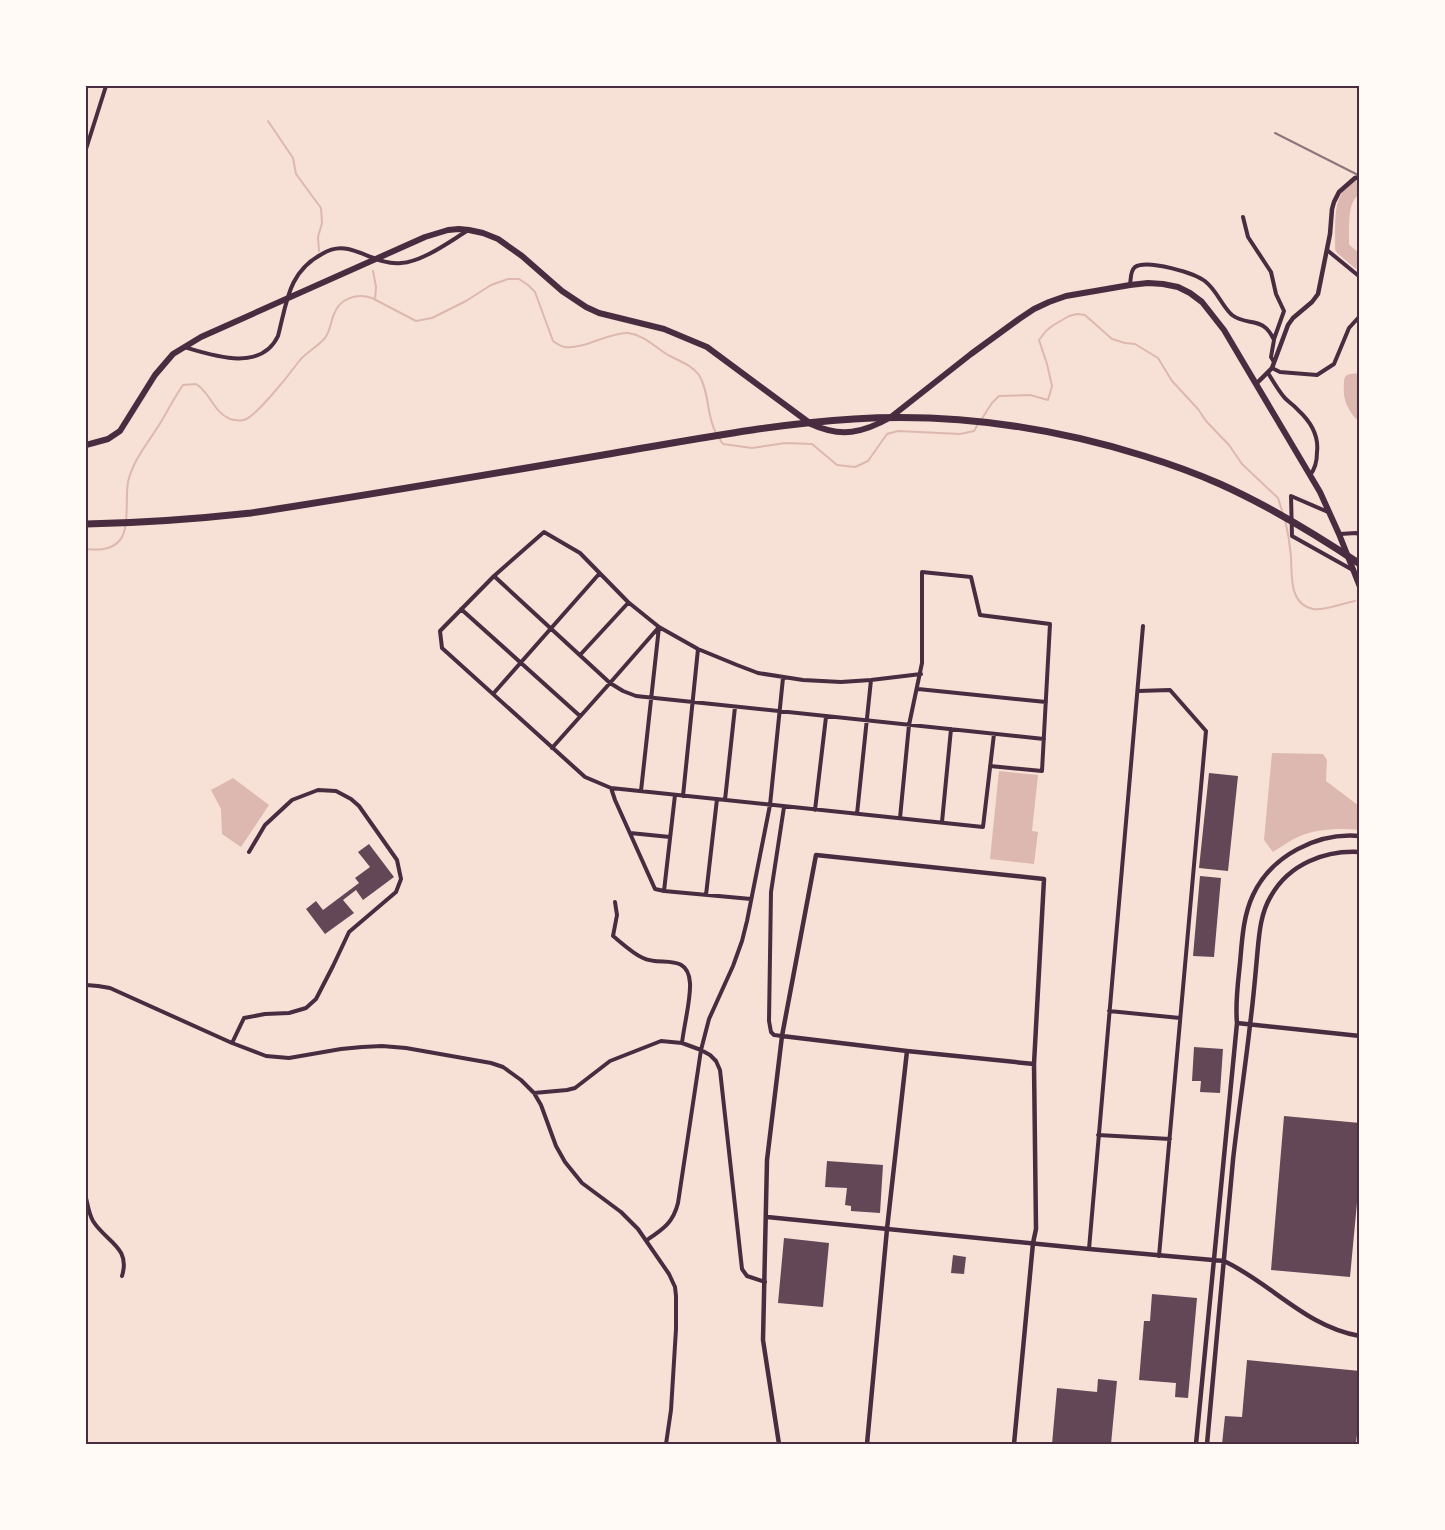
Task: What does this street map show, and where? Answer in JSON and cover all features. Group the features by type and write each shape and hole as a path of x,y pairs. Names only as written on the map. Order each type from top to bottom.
{"highway":[{"path":"86,524 181,520 251,513 759,429 854,419 900,418 991,423 1118,448 1216,482 1278,513 1359,564"}],"main road":[{"path":"86,445 108,439 120,431 155,375 173,354 183,347 374,258 448,230 483,233 505,243 562,291 599,313 664,328 707,346 811,424 834,432 863,431 878,425 1034,309 1066,296 1130,285 1162,284 1178,287 1190,293 1202,302 1224,330 1330,513 1359,587"}],"street":[{"path":"86,149 106,86"},
{"path":"1256,384 1270,370 1288,325 1312,302 1317,294 1330,234 1334,202 1339,192 1347,184 1359,177"},
{"path":"1243,216 1248,237 1270,272 1284,311 1270,357 1274,362"},
{"path":"183,347 229,358 258,355 274,344 293,282 311,259 328,250 346,249 397,264 409,262 469,230"},
{"path":"1327,250 1359,277"},
{"path":"1130,285 1131,273 1136,267 1143,265 1181,270 1198,276 1208,284 1237,318 1260,323 1267,328 1274,340"},
{"path":"1270,370 1317,375 1334,364 1349,328 1359,317"},
{"path":"1270,370 1284,398 1298,409 1310,423 1316,435 1317,459 1310,475"},
{"path":"1330,513 1291,496 1292,536 1352,570"},
{"path":"921,674 871,680 832,681 783,678 758,673 698,649 659,627 628,602 579,553 544,532 494,576 440,631 442,648 585,777 611,788 983,827 994,734"},
{"path":"1339,534 1356,533 1359,535"},
{"path":"900,818 909,725 921,674 922,572 971,577 980,615 1050,624 1042,771 990,766"},
{"path":"493,694 599,574"},
{"path":"494,576 610,683 629,693 693,703 1044,739"},
{"path":"580,655 628,602"},
{"path":"461,609 580,716"},
{"path":"1089,1249 1143,626"},
{"path":"552,747 659,627"},
{"path":"641,791 659,627"},
{"path":"682,796 698,649"},
{"path":"647,1240 670,1222 678,1203 700,1050 714,1006 742,941 770,805 783,678"},
{"path":"857,814 871,680"},
{"path":"918,689 1046,702"},
{"path":"1138,691 1170,690 1206,731 1159,1256"},
{"path":"725,800 735,707"},
{"path":"815,810 826,717"},
{"path":"942,822 951,729"},
{"path":"611,788 655,889 751,899"},
{"path":"232,1043 244,1018 289,1013 306,1008 316,999 349,932 396,892 401,879 397,860 359,806 336,791 318,790 292,800 265,825 249,852"},
{"path":"664,891 675,795"},
{"path":"706,895 717,799"},
{"path":"784,807 771,892 771,1032 782,1036 1034,1064"},
{"path":"630,833 670,837"},
{"path":"1196,1444 1238,1023 1236,1007 1244,928 1252,896 1262,880 1277,864 1300,847 1336,836 1359,836"},
{"path":"1207,1444 1233,1159 1264,909 1271,894 1296,868 1320,856 1359,852"},
{"path":"779,1444 763,1340 767,1160 782,1036 816,855 1044,879 1034,1064 1036,1230 1014,1444"},
{"path":"615,902 617,915 613,936 645,960 681,964 687,972 690,990 682,1042"},
{"path":"86,985 110,988 266,1056 289,1058 341,1049 382,1046 491,1063 512,1073 534,1093 541,1105 556,1146 572,1172 638,1229 669,1274 675,1287 676,1329 671,1410 666,1444"},
{"path":"1109,1011 1180,1018"},
{"path":"1238,1023 1359,1036"},
{"path":"534,1093 575,1088 610,1061 661,1041 682,1042 710,1055 720,1070 742,1269 747,1276 765,1282"},
{"path":"867,1444 887,1229 908,1051"},
{"path":"1098,1135 1170,1139"},
{"path":"86,1198 93,1220 121,1251 125,1266 122,1276"},
{"path":"767,1218 1224,1261 1239,1268 1310,1318 1334,1329 1359,1336"}],"shaded area":[{"path":"1272,753 1323,754 1327,760 1326,781 1359,806 1359,830 1336,829 1312,832 1273,852 1264,840"},
{"path":"999,771 1038,775 1032,831 1038,832 1034,864 990,859"},
{"path":"233,778 269,805 241,847 222,834 221,809 211,790"}],"building":[{"path":"1209,773 1238,776 1228,871 1199,868"},
{"path":"369,844 394,877 363,900 356,890 343,900 354,913 325,934 306,909 316,901 323,910 359,883 355,878 370,867 358,852"},
{"path":"1200,876 1221,878 1214,957 1193,956"},
{"path":"1194,1047 1223,1049 1220,1093 1200,1092 1201,1081 1192,1081"},
{"path":"1284,1116 1360,1123 1360,1171 1350,1277 1271,1270"},
{"path":"827,1161 883,1165 880,1213 851,1211 851,1206 845,1205 847,1188 825,1187"},
{"path":"784,1238 829,1243 823,1307 778,1303"},
{"path":"953,1255 966,1257 964,1274 951,1273"},
{"path":"1152,1294 1197,1298 1188,1398 1175,1397 1176,1383 1139,1380 1144,1321 1150,1321"},
{"path":"1247,1360 1360,1371 1360,1408 1356,1444 1222,1444 1225,1416 1242,1417"},
{"path":"1098,1379 1117,1381 1111,1444 1052,1444 1057,1388 1097,1392"}],"waterway":[{"path":"268,121 293,158 296,174 321,208 319,251"},
{"path":"1360,186 1353,190 1344,205 1342,232 1342,248 1360,263"},
{"path":"373,271 376,287 375,300"},
{"path":"86,549 108,548 116,544 123,535 128,482 133,466 183,385 196,384 224,416 239,420 250,417 274,393 300,360 324,339 340,304 355,297 372,298 416,321 432,318 491,285 508,279 519,279 535,292 553,341 560,346 580,346 621,333 628,333 644,339 693,368 702,382 716,433"},
{"path":"981,420 999,396 1030,395 1048,400 1052,386 1039,340 1052,326 1069,316 1085,315 1112,339 1135,344 1158,358 1172,381 1229,445 1242,464 1278,498 1283,514"},
{"path":"1360,380 1351,381 1353,402 1360,413"},
{"path":"719,438 723,444 752,448 785,443 812,444 837,465 855,467 868,461 887,434 898,431 960,434 974,431 978,424"},
{"path":"1285,520 1293,588 1300,601 1313,609 1328,608 1355,601"}],"railway":[{"path":"1275,133 1360,176"}]}
